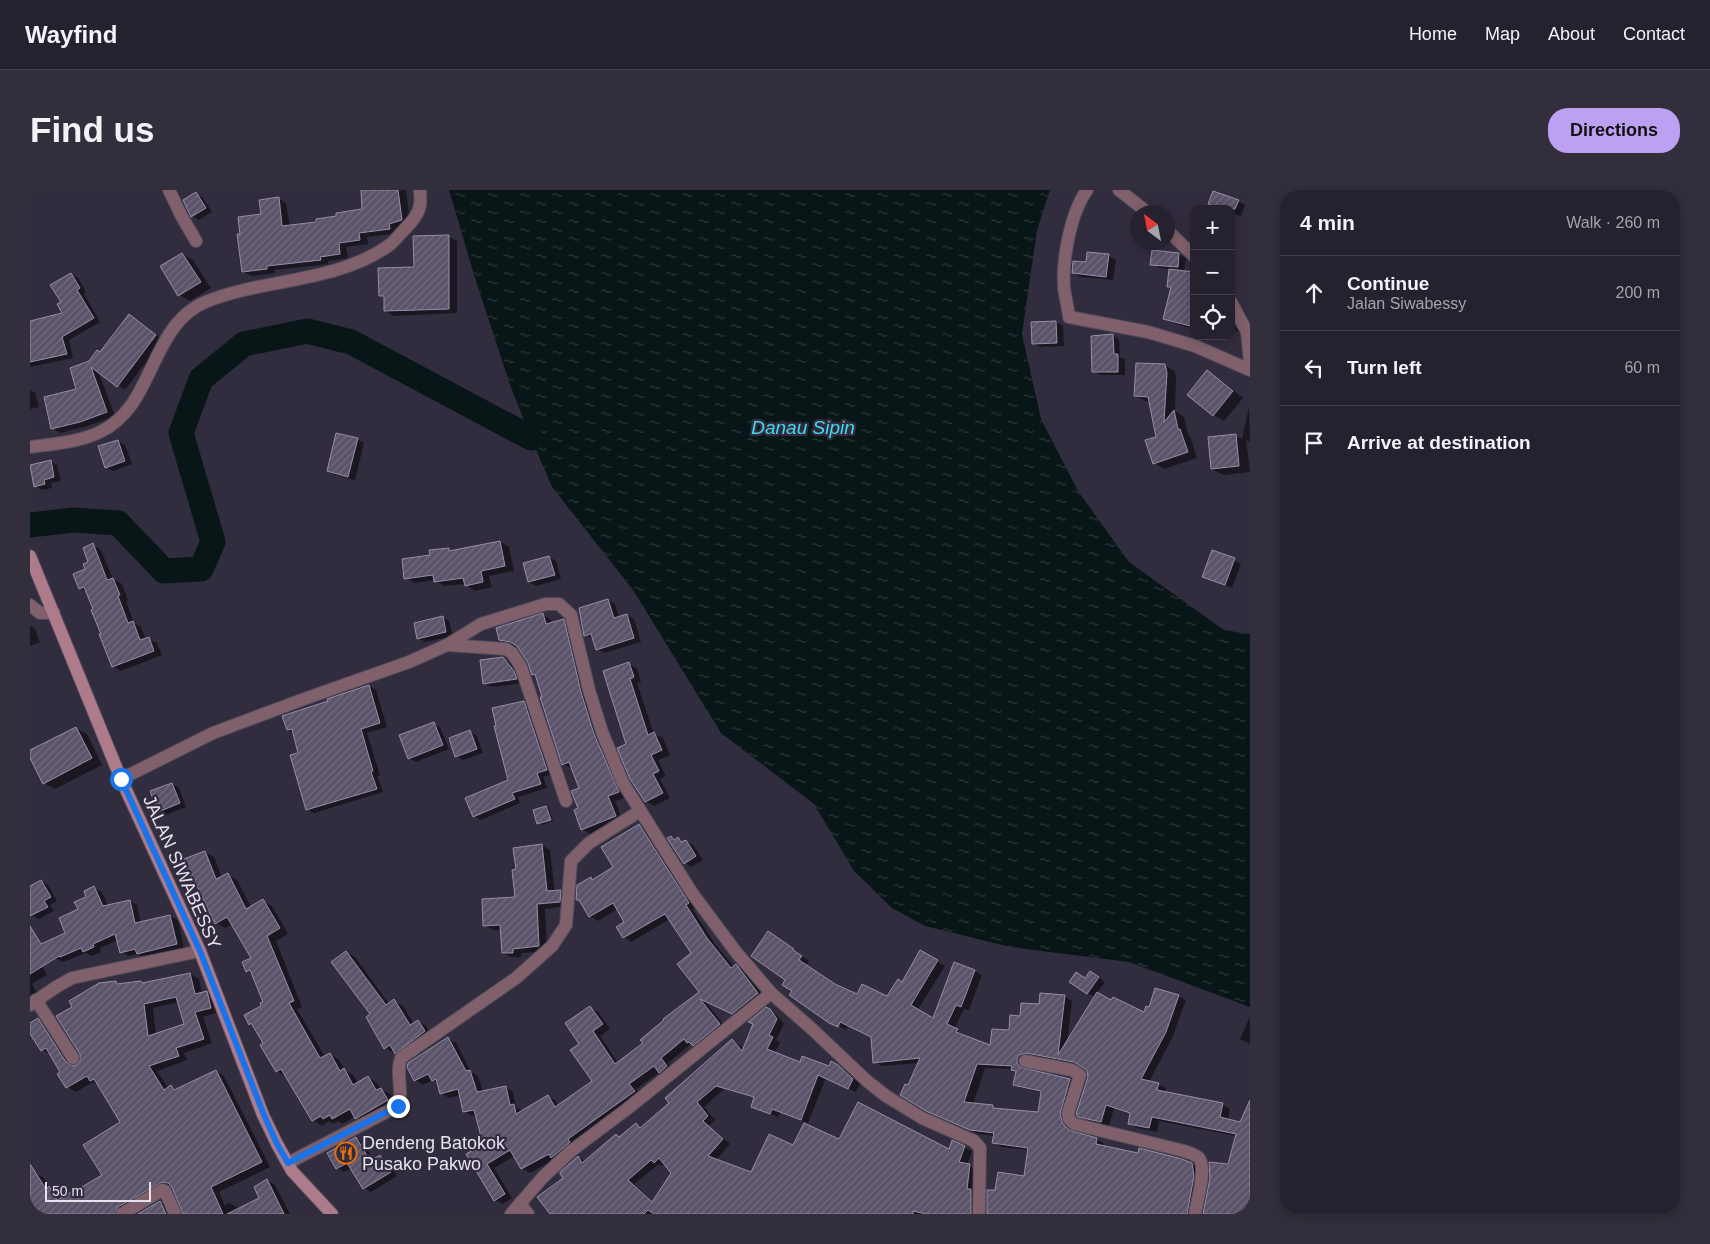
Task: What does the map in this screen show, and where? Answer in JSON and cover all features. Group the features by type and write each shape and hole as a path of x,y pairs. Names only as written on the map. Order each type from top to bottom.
{"main road":[{"name":"JALAN SIWABESSY","path":"30,556 121,779 200,951 277,1144 292,1171 332,1214"}],"street":[{"path":"169,190 182,218 196,241"},
{"path":"30,447 76,439 100,432 113,424 128,411 141,390 164,342 176,324 190,310 206,301 306,278 357,263 389,246 410,225 420,207 420,190"},
{"path":"1087,190 1079,201 1065,253 1064,286 1069,317 1148,332 1195,346 1250,370"},
{"path":"1120,190 1138,205"},
{"path":"1175,238 1190,252"},
{"path":"1235,310 1247,332 1250,363"},
{"path":"121,779 213,733 409,662 447,645 481,624 546,604 559,604 571,614 589,690 602,732 623,783 692,893 736,952 770,993 867,1080 886,1096 922,1118 974,1140 980,1148 979,1214"},
{"path":"30,605 40,613 54,613"},
{"path":"447,645 506,649 516,658 521,667 566,801"},
{"path":"288,1163 398,1106 400,1100 398,1066 401,1058 516,978 552,946 566,924 572,861 588,843 640,810"},
{"path":"73,1058 33,1003 72,978 200,951"},
{"path":"511,1214 543,1177 571,1151 627,1109 770,993"},
{"path":"1025,1061 1072,1070 1080,1074 1068,1113 1074,1124 1184,1151 1198,1157 1203,1170 1194,1214"},
{"path":"122,1214 162,1190 165,1191 175,1214"},
{"path":"520,1204 528,1214"}],"water":[{"name":"Danau Sipin","path":"449,190 1050,190 1037,230 1022,334 1041,419 1078,491 1129,562 1224,630 1250,634 1250,1007 1129,962 1010,947 925,926 892,908 854,871 814,804 721,733 633,590 552,487 510,385"}],"building":[{"path":"361,190 398,190 402,220 389,224 390,229 359,233 360,240 339,243 340,254 320,257 321,260 267,266 267,269 242,272 237,234 240,234 238,217 261,214 259,200 279,197 282,226 316,222 316,219 336,216 336,213 362,209"},
{"path":"1213,191 1239,200 1235,209 1235,205 1208,204"},
{"path":"196,192 206,208 191,217 183,200"},
{"path":"449,235 449,309 384,311 384,296 379,296 378,268 414,267 413,236"},
{"path":"1152,250 1179,253 1178,267 1150,265"},
{"path":"1087,252 1109,254 1106,277 1072,273 1073,261 1086,262"},
{"path":"182,253 201,282 178,296 160,266"},
{"path":"1169,269 1190,272 1190,326 1163,319 1171,287 1167,287"},
{"path":"71,273 80,288 77,290 94,318 62,337 67,354 30,362 30,321 62,313 57,304 61,302 50,285"},
{"path":"129,314 156,335 117,387 91,367 107,412 80,422 51,429 44,397 76,389 70,368 89,361 97,350 100,352"},
{"path":"1056,321 1057,343 1032,344 1031,322"},
{"path":"1113,334 1114,354 1118,354 1118,372 1092,372 1091,336"},
{"path":"1136,363 1165,364 1167,373 1164,422 1174,410 1178,429 1180,429 1188,452 1153,464 1145,440 1156,437 1148,397 1134,396"},
{"path":"1207,370 1233,391 1213,416 1187,395"},
{"path":"336,433 358,438 348,477 327,471"},
{"path":"1236,434 1239,466 1211,469 1208,437"},
{"path":"118,440 125,461 105,468 98,446"},
{"path":"51,460 54,477 44,480 45,484 34,487 30,465"},
{"path":"500,541 505,566 481,571 483,582 465,586 463,578 434,582 433,575 404,579 402,559 430,555 429,550 449,548 449,551"},
{"path":"93,543 107,580 113,578 128,623 133,621 140,640 149,637 154,651 112,667 84,587 79,589 73,574 85,569 83,564 88,562 83,548"},
{"path":"1212,550 1235,558 1225,585 1202,577"},
{"path":"549,556 555,575 528,582 523,563"},
{"path":"608,599 614,618 627,614 634,638 596,650 591,634 584,636 579,608"},
{"path":"543,613 546,624 564,619 581,692 594,734 619,792 608,796 616,816 581,830 574,810 578,808 571,791 579,788 569,762 562,765 540,697 542,697 535,674 532,675 528,663 517,646 510,642 499,640 496,628"},
{"path":"443,616 446,632 417,639 414,623"},
{"path":"503,657 514,671 517,679 483,684 480,660"},
{"path":"629,662 634,677 630,679 648,735 654,732 662,750 651,755 659,771 653,774 663,793 645,802 630,779 617,748 626,744 603,671"},
{"path":"369,685 380,723 361,729 377,789 306,810 290,755 298,753 292,729 287,730 282,716"},
{"path":"524,701 547,770 537,773 541,784 512,793 515,799 473,817 465,798 508,780 494,726 496,726 492,708"},
{"path":"434,722 443,745 408,759 399,735"},
{"path":"76,727 92,758 43,784 30,758 30,750"},
{"path":"470,730 477,749 455,757 449,738"},
{"path":"172,783 180,803 158,812 150,791"},
{"path":"546,806 551,820 537,824 533,810"},
{"path":"639,824 689,903 686,905 707,938 731,968 736,964 758,993 732,1014 700,999 720,1024 693,1046 684,1039 661,1058 667,1066 659,1073 654,1066 629,1084 635,1091 568,1139 570,1142 551,1158 549,1154 521,1169 510,1150 487,1164 505,1194 494,1201 466,1154 483,1144 474,1110 463,1112 458,1089 440,1094 436,1079 432,1081 428,1074 414,1081 407,1067 408,1063 448,1037 466,1071 470,1070 477,1092 506,1086 510,1105 514,1104 516,1114 548,1095 555,1107 592,1081 570,1050 579,1044 565,1023 590,1006 603,1024 593,1031 615,1064 643,1043 640,1040 663,1019 699,992 677,964 691,953 665,914 623,938 616,927 624,922 613,903 589,917 579,900 576,900 577,885 591,877 592,880 613,867 601,847"},
{"path":"671,836 674,840 678,837 681,842 686,840 696,856 684,864 667,838"},
{"path":"542,844 547,891 561,890 560,902 537,904 539,946 513,949 513,953 502,953 500,925 483,926 482,899 515,897 512,870 516,869 513,848"},
{"path":"205,851 216,879 228,873 246,909 263,899 280,928 267,936 294,1001 289,1003 320,1058 330,1053 340,1071 344,1068 353,1085 368,1076 376,1090 381,1088 388,1100 355,1119 350,1109 332,1119 330,1115 323,1119 321,1116 312,1121 281,1069 276,1072 260,1045 263,1043 244,1015 261,1006 260,1003 263,1002 250,970 246,972 242,962 251,958 227,917 215,924 196,884 191,886 181,860"},
{"path":"41,880 51,897 44,901 48,907 30,916 30,886"},
{"path":"94,886 103,906 130,900 135,923 170,915 177,944 137,954 135,949 120,953 115,934 93,944 94,947 83,952 81,948 59,956 30,974 30,926 41,944 65,933 59,918 78,909 74,902 86,897 84,891"},
{"path":"768,931 802,956 799,960 835,984 857,994 862,984 887,996 898,979 902,982 920,950 938,960 911,1005 933,1018 954,962 975,970 961,1007 956,1005 947,1024 958,1029 956,1032 990,1045 992,1029 1009,1030 1010,1015 1020,1016 1021,1003 1039,1004 1040,993 1065,995 1058,1055 1097,992 1111,1000 1113,997 1144,1012 1146,1006 1149,1007 1155,988 1179,995 1166,1032 1141,1079 1159,1083 1157,1090 1223,1103 1220,1117 1240,1122 1250,1100 1250,1214 1203,1214 1210,1178 1209,1162 1228,1164 1236,1134 1152,1117 1149,1128 1128,1124 1130,1113 1106,1105 1101,1122 1078,1117 1076,1114 1088,1077 1087,1070 1074,1062 1026,1053 1019,1055 1017,1059 1020,1067 1070,1079 1060,1114 1063,1124 1069,1130 1097,1138 1096,1144 1138,1153 1139,1148 1192,1163 1194,1176 1187,1214 987,1214 987,1190 995,1190 998,1172 1024,1176 1028,1148 992,1143 994,1133 970,1130 926,1111 900,1095 905,1084 908,1085 920,1058 873,1063 871,1037 840,1022 838,1027 829,1023 789,995 792,991 782,985 785,980 751,956","holes":["977,1064 1012,1066 1011,1070 1016,1071 1013,1085 1041,1092 1038,1112 993,1108 993,1105 964,1102"]},
{"path":"346,951 386,1005 394,999 410,1025 418,1020 425,1031 395,1054 390,1045 384,1049 366,1017 370,1014 331,962"},
{"path":"1090,971 1099,977 1087,994 1069,982 1076,972 1085,978"},
{"path":"190,973 195,994 207,991 211,1008 195,1012 204,1039 176,1048 179,1056 149,1066 164,1090 171,1085 174,1090 216,1070 262,1162 211,1187 223,1214 183,1214 172,1187 168,1183 162,1182 118,1207 114,1214 30,1214 30,1164 46,1189 49,1186 57,1200 72,1193 102,1175 83,1145 120,1122 94,1079 90,1081 87,1076 66,1088 57,1074 60,1072 46,1048 41,1051 30,1034 30,1023 38,1018 66,1062 74,1066 80,1061 80,1054 56,1016 72,1007 69,1001 99,983 116,981 117,984 141,981 142,983","holes":["176,997 184,1024 148,1036 144,1004"]},
{"path":"766,1007 770,1009 777,1019 769,1035 773,1037 767,1049 800,1062 802,1056 829,1066 831,1061 853,1079 848,1089 818,1075 801,1120 772,1109 770,1114 751,1107 754,1097 716,1086 697,1102 708,1116 703,1121 723,1139 708,1156 751,1172 769,1134 793,1145 804,1123 839,1139 858,1102 949,1149 952,1140 965,1146 959,1162 970,1164 967,1189 971,1189 971,1214 926,1214 913,1211 913,1214 654,1214 648,1210 644,1214 550,1214 537,1197 563,1178 560,1172 578,1156 582,1163 616,1134 619,1137 636,1123 640,1128 669,1103 665,1098 732,1039 742,1051 753,1024 748,1022","holes":["659,1158 671,1173 652,1202 628,1180 651,1160 654,1163"]},
{"path":"356,1137 370,1161 380,1155 391,1172 363,1189 347,1163 336,1169 327,1153"},
{"path":"267,1179 284,1214 227,1214 259,1198 254,1187"},
{"path":"160,1201 166,1214 138,1214"}],"waterway":[{"path":"30,525 73,520 118,523 164,571 201,569 213,542 181,433 201,379 244,344 307,331 351,342 531,438"}],"place":[{"name":"Dendeng Batokok Pusako Pakwo","path":"346,1153"}],"route":[{"path":"121,779 200,951 264,1115 288,1163 398,1106"}]}
